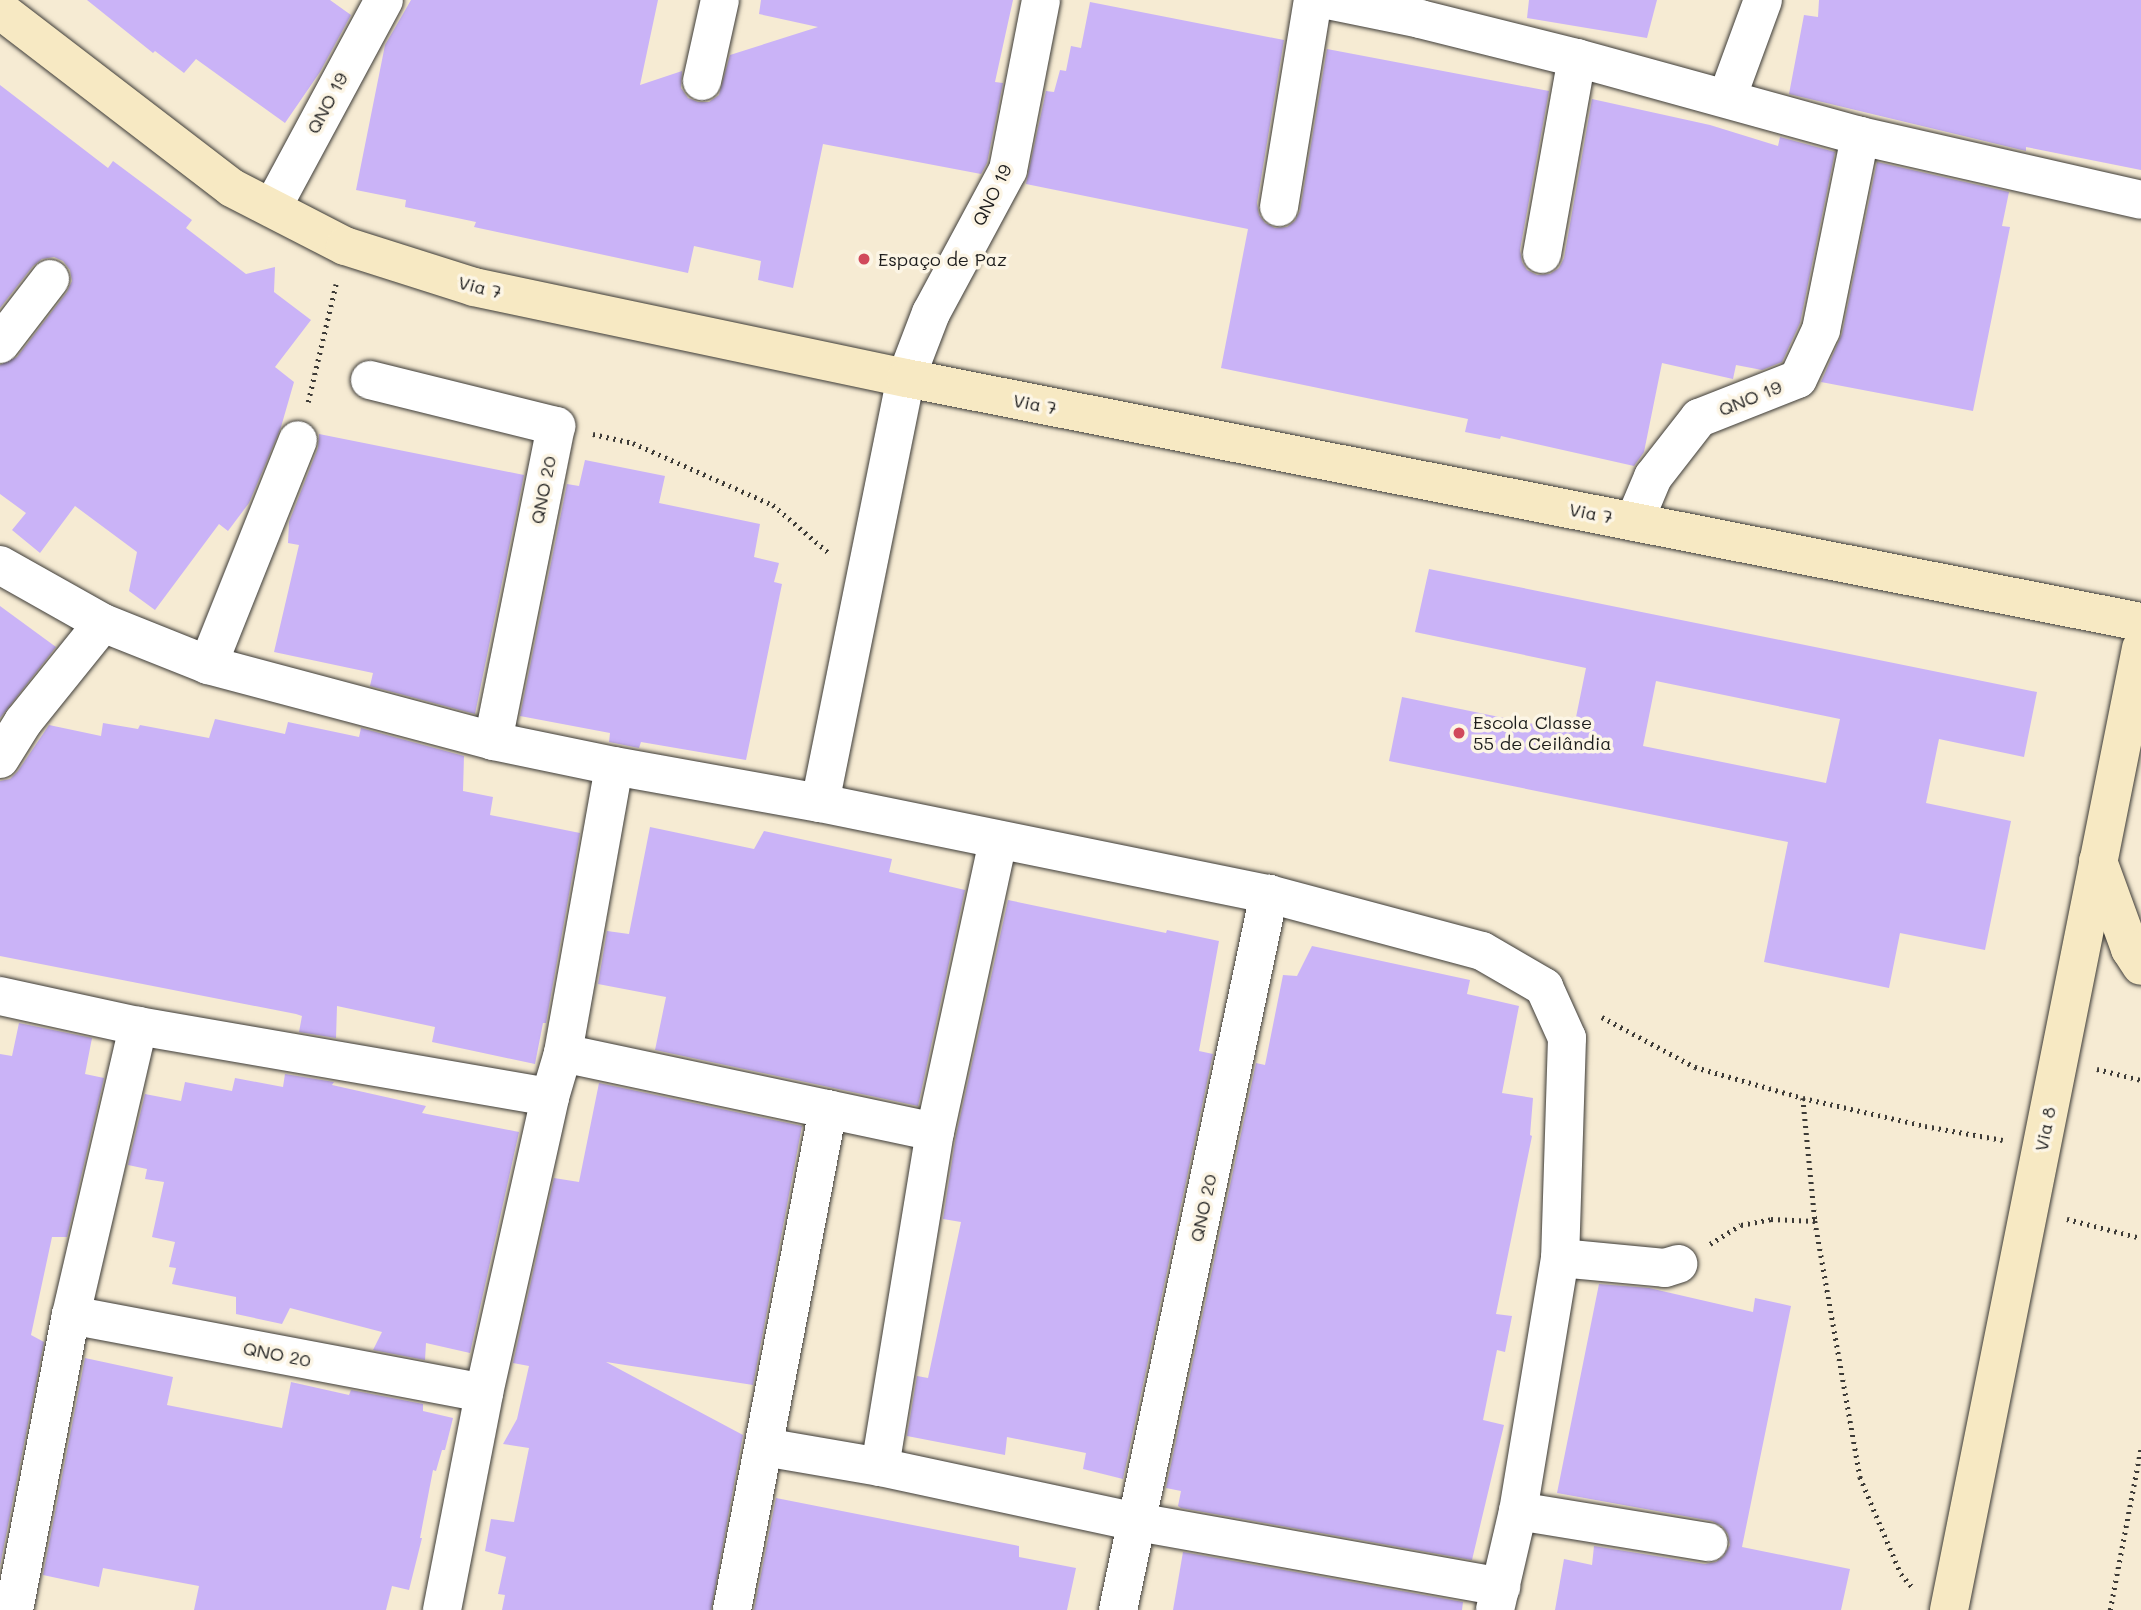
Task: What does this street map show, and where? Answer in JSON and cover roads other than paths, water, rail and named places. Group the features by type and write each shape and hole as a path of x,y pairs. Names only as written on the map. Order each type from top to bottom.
{"main road":[{"name":"Via 7","path":"0,10 232,188 345,246 474,287 906,378 2141,622"},
{"name":"Via 8","path":"1949,1610 2141,648"},
{"path":"2098,860 2130,949 2141,966"}],"street":[{"name":"QNO 19","path":"272,208 384,0"},
{"path":"702,81 720,0"},
{"name":"QNO 19","path":"906,378 931,313 1008,170 1041,0"},
{"path":"1279,207 1312,0"},
{"path":"1327,0 1422,9 1577,58 1727,97 1860,136 2141,200"},
{"path":"1727,97 1763,0"},
{"path":"1542,254 1577,58"},
{"name":"QNO 19","path":"1634,522 1653,477 1699,418 1798,379 1821,330 1860,136"},
{"path":"0,344 50,279"},
{"path":"820,803 906,378"},
{"name":"QNO 20","path":"370,380 556,426 493,741"},
{"path":"208,665 298,440"},
{"path":"0,565 103,623 208,665 493,741 820,803 1269,894 1482,951 1544,987 1567,1038 1560,1258 1518,1511 1498,1598 880,1467 764,1447"},
{"path":"0,759 23,722 103,623"},
{"path":"442,1610 484,1393 550,1097 563,1053 614,766"},
{"path":"880,1467 935,1132 998,841"},
{"name":"QNO 20","path":"1118,1610 1269,894"},
{"path":"0,996 138,1026 550,1097"},
{"path":"24,1608 71,1315 138,1026"},
{"path":"563,1053 935,1132"},
{"path":"732,1610 828,1109"},
{"path":"1560,1258 1665,1268 1678,1264"},
{"name":"QNO 20","path":"71,1315 484,1393"},
{"path":"1518,1511 1708,1542"}],"place":[{"name":"Espaço de Paz","path":"864,259"},
{"name":"Escola Classe 55 de Ceilândia","path":"1459,733"}]}
